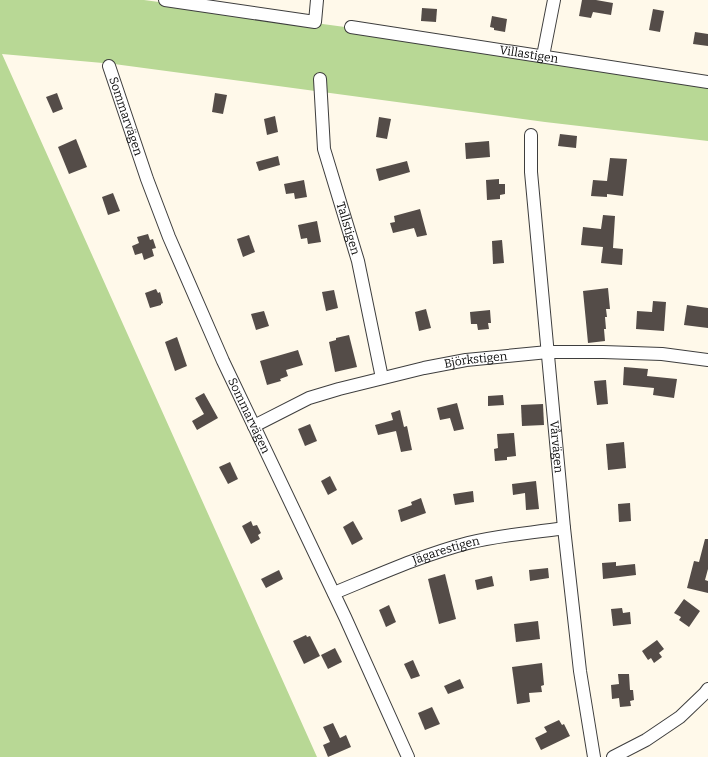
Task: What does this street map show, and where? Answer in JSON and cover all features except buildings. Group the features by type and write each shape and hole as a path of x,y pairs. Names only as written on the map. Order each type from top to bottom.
{"street":[{"path":"165,0 315,22 317,0"},
{"path":"543,56 554,0"},
{"name":"Villastigen","path":"351,27 708,82"},
{"name":"Sommarvägen","path":"109,66 169,238 223,361 334,593 408,757"},
{"name":"Tallstigen","path":"320,79 324,149 358,261 382,378"},
{"name":"Vårvägen","path":"531,135 531,172 564,528 580,671 594,757"},
{"name":"Björkstigen","path":"254,426 309,398 382,378 466,360 548,352 662,354 708,360"},
{"name":"Jägarestigen","path":"334,593 418,559 468,543 564,528"},
{"path":"613,757 646,740 680,717 708,689"}],"green space":[{"path":"0,0 144,0 708,76 708,141 545,122 114,64 2,54 317,757 0,757"}]}
